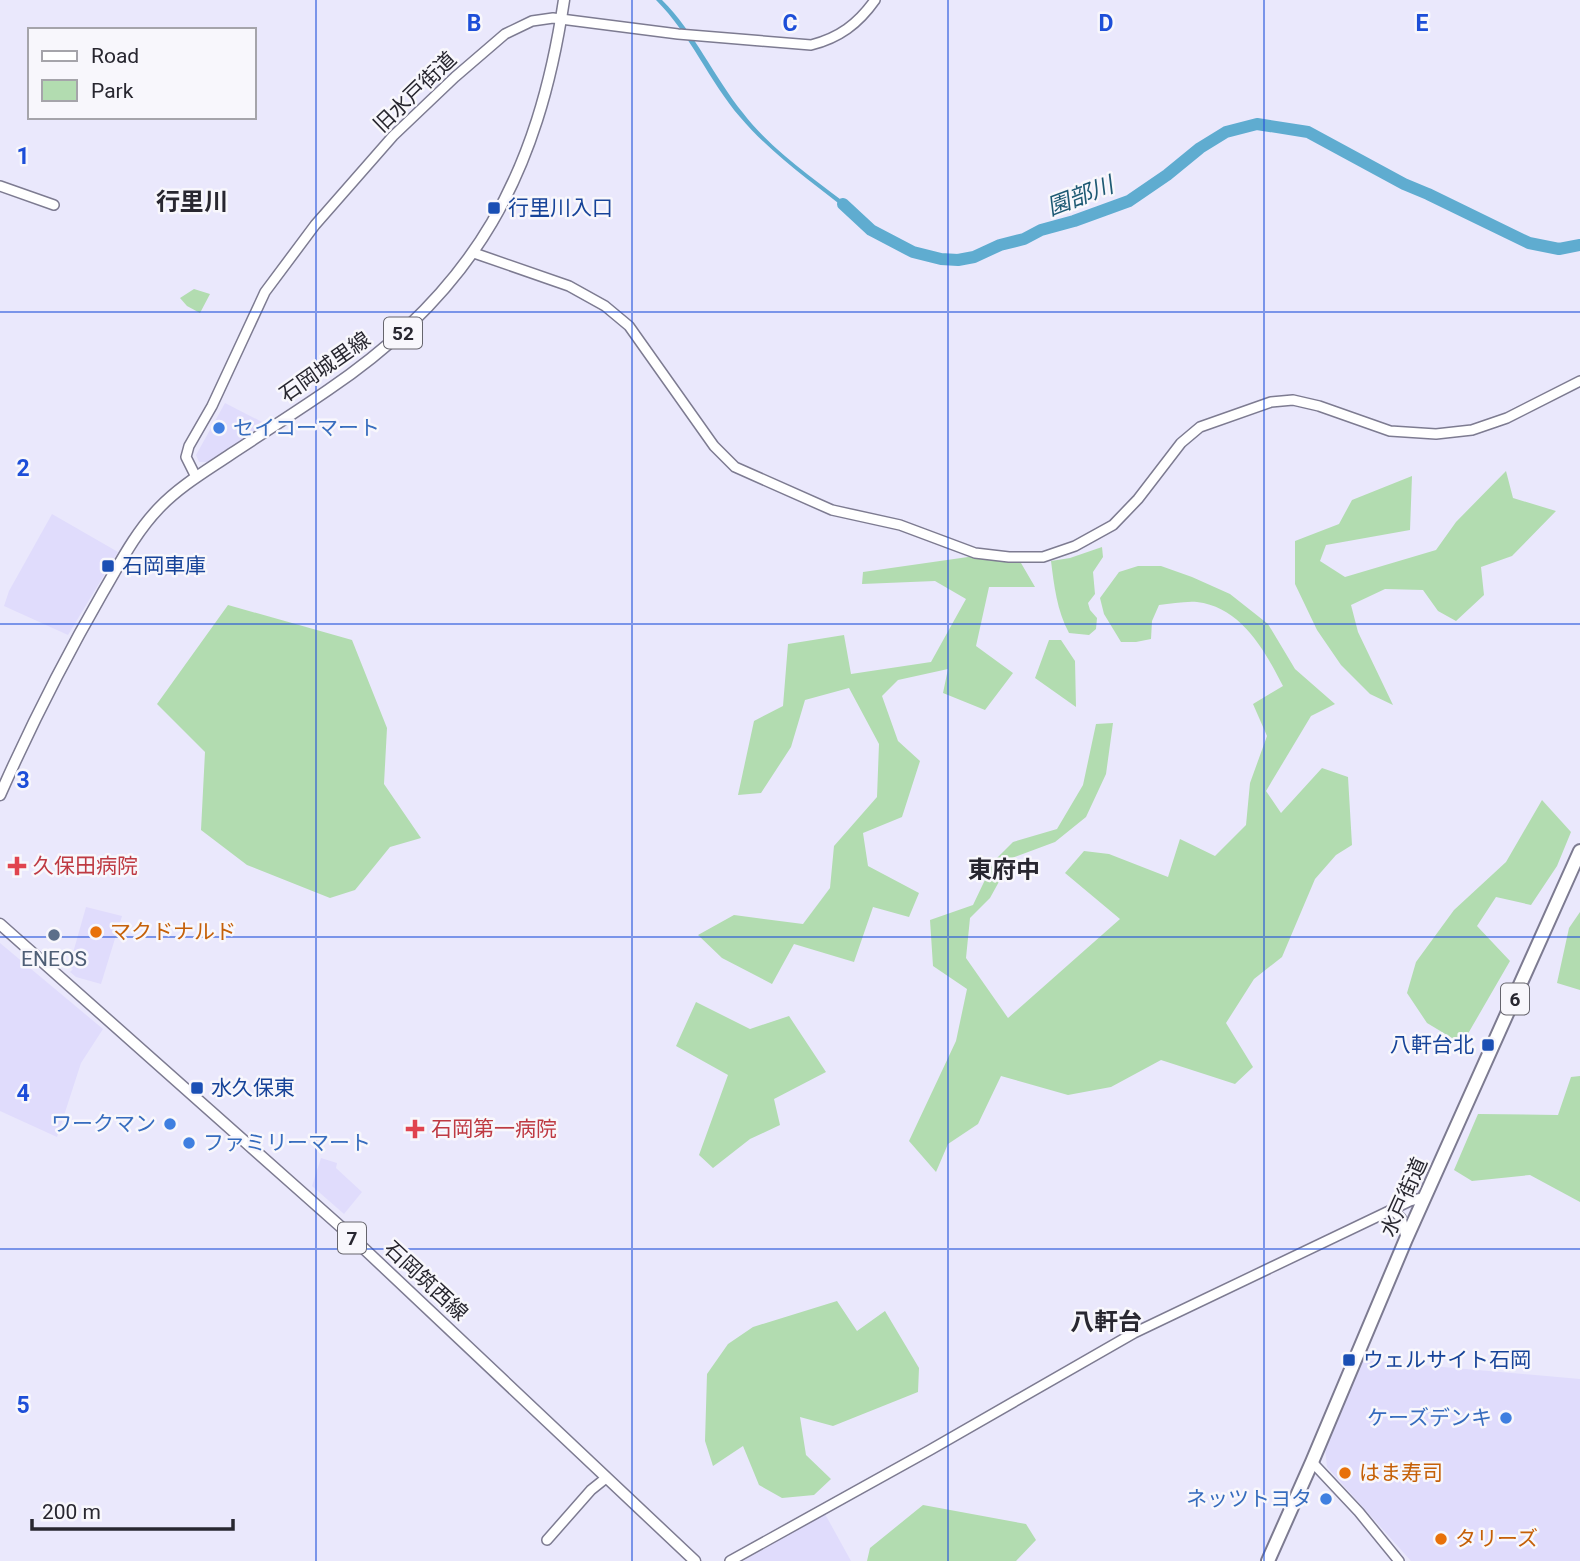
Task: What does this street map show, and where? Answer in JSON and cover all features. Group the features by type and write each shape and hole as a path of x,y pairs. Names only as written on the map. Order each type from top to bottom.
{"highway":[{"name":"水戸街道","path":"1268,1561 1406,1239 1580,851"}],"main road":[{"name":"石岡城里線","path":"0,795 31,724 69,652 135,537 160,506 196,477 330,388 389,345 427,308 474,253 500,209 527,152 546,91 564,0"},
{"name":"石岡筑西線","path":"0,924 341,1227 695,1561"}],"street":[{"name":"旧水戸街道","path":"196,477 186,457 189,446 212,407 265,292 315,225 393,136 488,47 525,24 545,19 811,45 827,41 850,28 874,0"},
{"path":"0,186 54,205"},
{"path":"474,253 569,286 606,306 629,326 714,446 735,467 832,510 900,525 975,553 1009,558 1043,557 1075,546 1113,525 1138,499 1181,443 1200,427 1271,402 1293,400 1320,406 1390,431 1436,434 1472,430 1507,418 1580,381"},
{"path":"730,1561 942,1444 1134,1333 1410,1201 1425,1197"},
{"path":"1388,1212 1395,1212 1401,1218 1406,1239"},
{"path":"1312,1462 1359,1512 1399,1561"},
{"path":"547,1540 591,1490 606,1478"}],"shaded area":[{"name":"セイコーマート","path":"225,403 266,424 208,462 199,462 196,455"},
{"path":"52,514 118,552 68,635 4,606 9,591"},
{"path":"86,907 122,916 101,984 76,977 70,972 73,969 69,967"},
{"path":"0,943 103,1029 81,1063 57,1137 0,1111"},
{"path":"321,1158 337,1163 336,1168 362,1192 344,1214 312,1186"},
{"name":"ウェルサイト石岡","path":"1363,1360 1580,1379 1580,1561 1411,1561 1327,1467 1325,1448"},
{"path":"825,1514 851,1561 743,1561"}],"green space":[{"path":"194,289 210,294 200,313 187,306 180,298"},
{"path":"1506,471 1513,498 1556,511 1512,556 1481,567 1484,595 1456,621 1438,611 1423,590 1385,589 1351,605 1358,632 1393,705 1370,694 1341,665 1317,630 1295,584 1295,541 1339,524 1352,500 1412,476 1410,530 1326,545 1320,561 1345,577 1436,550 1456,522"},
{"path":"1102,547 1103,557 1093,572 1095,594 1088,603 1097,618 1096,629 1089,635 1069,633 1059,607 1051,561 1070,558"},
{"path":"996,553 1021,563 1035,587 989,587 976,646 1013,673 985,710 943,693 948,669 898,680 882,696 898,741 920,761 902,817 863,833 868,866 919,893 909,917 873,907 854,962 794,944 772,984 722,958 698,935 734,915 803,924 830,888 834,846 877,797 879,744 849,688 805,700 791,747 761,793 738,795 754,721 783,706 788,644 844,635 851,674 931,662 966,599 935,581 862,584 863,572"},
{"path":"1138,566 1161,566 1230,594 1268,624 1295,669 1335,704 1311,716 1266,791 1281,813 1322,768 1348,777 1352,845 1336,855 1315,879 1282,957 1254,979 1226,1023 1253,1067 1235,1084 1161,1060 1111,1087 1068,1095 1001,1076 978,1124 948,1144 936,1172 909,1141 956,1041 967,989 933,966 930,920 973,905 994,861 1013,842 1057,829 1083,785 1096,724 1113,723 1106,774 1086,817 1055,842 1012,858 990,898 970,918 966,958 1008,1018 1120,919 1065,873 1084,851 1109,854 1168,877 1180,839 1215,856 1246,825 1250,783 1267,736 1253,704 1283,686 1250,633 1226,612 1213,606 1197,602 1159,605 1152,621 1151,639 1121,642 1104,614 1100,598 1119,572"},
{"path":"228,605 352,640 387,728 384,784 421,838 390,847 355,890 330,898 247,865 201,830 205,752 157,704"},
{"path":"1049,640 1061,640 1075,661 1076,707 1035,678"},
{"path":"1542,800 1571,832 1557,866 1531,905 1496,897 1477,926 1510,961 1462,1044 1427,1023 1407,993 1416,962 1454,910 1506,862"},
{"path":"1580,912 1580,990 1557,983 1569,928"},
{"path":"696,1002 750,1029 789,1016 826,1072 774,1099 780,1125 750,1139 713,1168 699,1155 728,1075 676,1046"},
{"path":"1580,1076 1580,1202 1530,1175 1472,1181 1454,1170 1478,1114 1558,1115 1571,1077"},
{"path":"837,1301 857,1331 885,1311 919,1368 918,1392 833,1426 800,1417 806,1455 831,1479 814,1495 782,1498 759,1485 743,1446 713,1466 705,1441 707,1374 728,1344 753,1327"},
{"path":"923,1505 1026,1524 1036,1540 1016,1561 867,1561 870,1548"}],"water":[{"path":"656,0 662,0 674,13 755,127 796,165 856,211 853,215 752,131 729,103 680,28"}],"waterway":[{"name":"園部川","path":"843,204 871,230 913,252 941,259 974,257 1041,230 1129,201 1226,132 1257,124 1308,132 1404,184 1529,243 1559,249 1580,245"}],"place":[{"name":"行里川入口","path":"494,208"},
{"name":"セイコーマート","path":"219,428"},
{"name":"石岡車庫","path":"108,566"},
{"name":"久保田病院","path":"17,866"},
{"name":"マクドナルド","path":"96,932"},
{"name":"ENEOS","path":"54,935"},
{"name":"八軒台北","path":"1488,1045"},
{"name":"水久保東","path":"197,1088"},
{"name":"ワークマン","path":"170,1124"},
{"name":"石岡第一病院","path":"415,1129"},
{"name":"ファミリーマート","path":"189,1143"},
{"name":"ウェルサイト石岡","path":"1349,1360"},
{"name":"ケーズデンキ","path":"1506,1418"},
{"name":"はま寿司","path":"1345,1473"},
{"name":"ネッツトヨタ","path":"1326,1499"},
{"name":"タリーズ","path":"1441,1539"}],"district":[{"name":"行里川","path":"192,202"},
{"name":"東府中","path":"1004,870"},
{"name":"八軒台","path":"1106,1322"}]}
